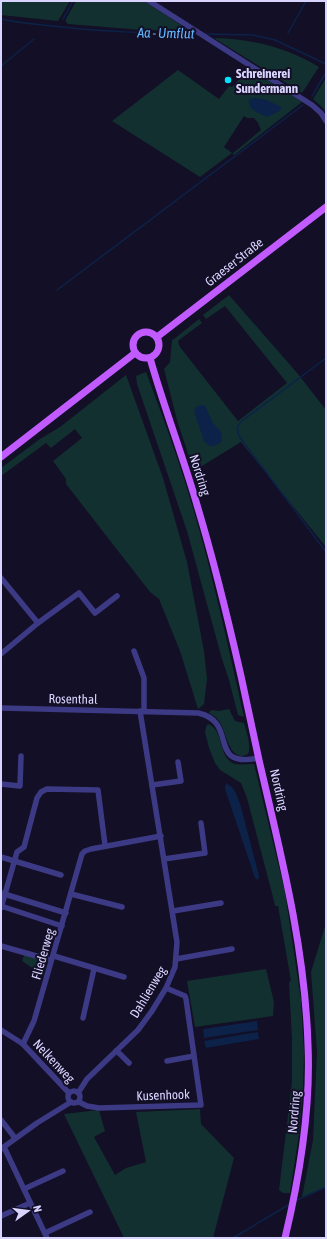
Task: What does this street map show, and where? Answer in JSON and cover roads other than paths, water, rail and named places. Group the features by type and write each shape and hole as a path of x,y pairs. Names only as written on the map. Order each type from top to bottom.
{"main road":[{"name":"Graeser Straße","path":"157,337 326,206"},
{"path":"142,332 150,332 157,337 159,350 154,356 150,358 142,358 135,353 132,345 138,334 142,332"},
{"path":"1,457 135,353"},
{"name":"Nordring","path":"150,358 197,504 224,606 286,876 298,937 305,988 309,1047 308,1094 296,1190 285,1238"}],"street":[{"path":"149,1 312,105 321,113 326,121"},
{"path":"1,578 38,623"},
{"path":"1,654 38,623 79,593 95,613 117,596"},
{"path":"134,651 144,678 142,711"},
{"name":"Rosenthal","path":"1,708 205,714 210,716 217,723 227,751 231,757 236,760 259,758"},
{"name":"Dahlienweg","path":"78,1093 86,1079 138,1030 166,988 175,967 177,942 142,711"},
{"path":"1,784 20,786 21,756"},
{"path":"152,785 181,781 178,762"},
{"path":"62,926 1,907 3,893 15,861 16,852 24,846 37,798 41,792 47,789 98,790 105,845"},
{"path":"164,859 204,853 201,823"},
{"name":"Fliederweg","path":"34,1022 82,854 85,851 105,845 161,836"},
{"path":"1,857 61,876"},
{"path":"3,893 66,913"},
{"path":"71,894 122,907"},
{"path":"173,911 221,903"},
{"name":"Fliederweg","path":"1,946 47,958"},
{"name":"Dahlienweg","path":"176,959 232,949"},
{"path":"54,956 124,977"},
{"path":"83,1018 94,969"},
{"name":"Kusenhook","path":"71,1102 74,1104 79,1102 87,1106 99,1108 201,1105 186,999 185,996 166,988"},
{"name":"Nelkenweg","path":"23,1044 34,1022"},
{"name":"Nelkenweg","path":"1,1030 23,1044 70,1093"},
{"path":"116,1051 129,1063"},
{"path":"167,1061 194,1056"},
{"path":"79,1102 80,1097 78,1093 74,1091 70,1093 68,1099 71,1102 15,1138 3,1148 46,1236 90,1212"},
{"path":"1,1120 15,1138"},
{"path":"24,1189 63,1171"},
{"path":"1,1216 30,1203"}],"water":[{"path":"255,98 267,100 281,107 281,109 280,111 267,117 254,111 250,106 249,99"},
{"path":"202,405 205,406 213,423 221,432 222,441 213,446 208,445 204,441 194,411 197,407"},
{"path":"226,783 232,787 236,793 241,807 259,876 258,880 255,878 226,792"},
{"path":"257,1021 258,1030 204,1038 203,1029"},
{"path":"258,1032 259,1039 206,1048 204,1041"}],"waterway":[{"path":"63,19 73,1"},
{"path":"288,33 306,1"},
{"name":"Aa - Umflut","path":"1,19 14,22 88,30 196,34"},
{"name":"Aa - Umflut","path":"204,34 253,35 275,40 326,64"},
{"path":"1,66 34,39"},
{"path":"312,96 325,74"},
{"path":"57,290 303,105"},
{"path":"326,358 242,421 237,429 239,436 326,552"},
{"path":"297,1200 326,1187"},
{"path":"233,1238 290,1204"}],"place":[{"name":"Schreinerei Sundermann","path":"228,80"}]}
